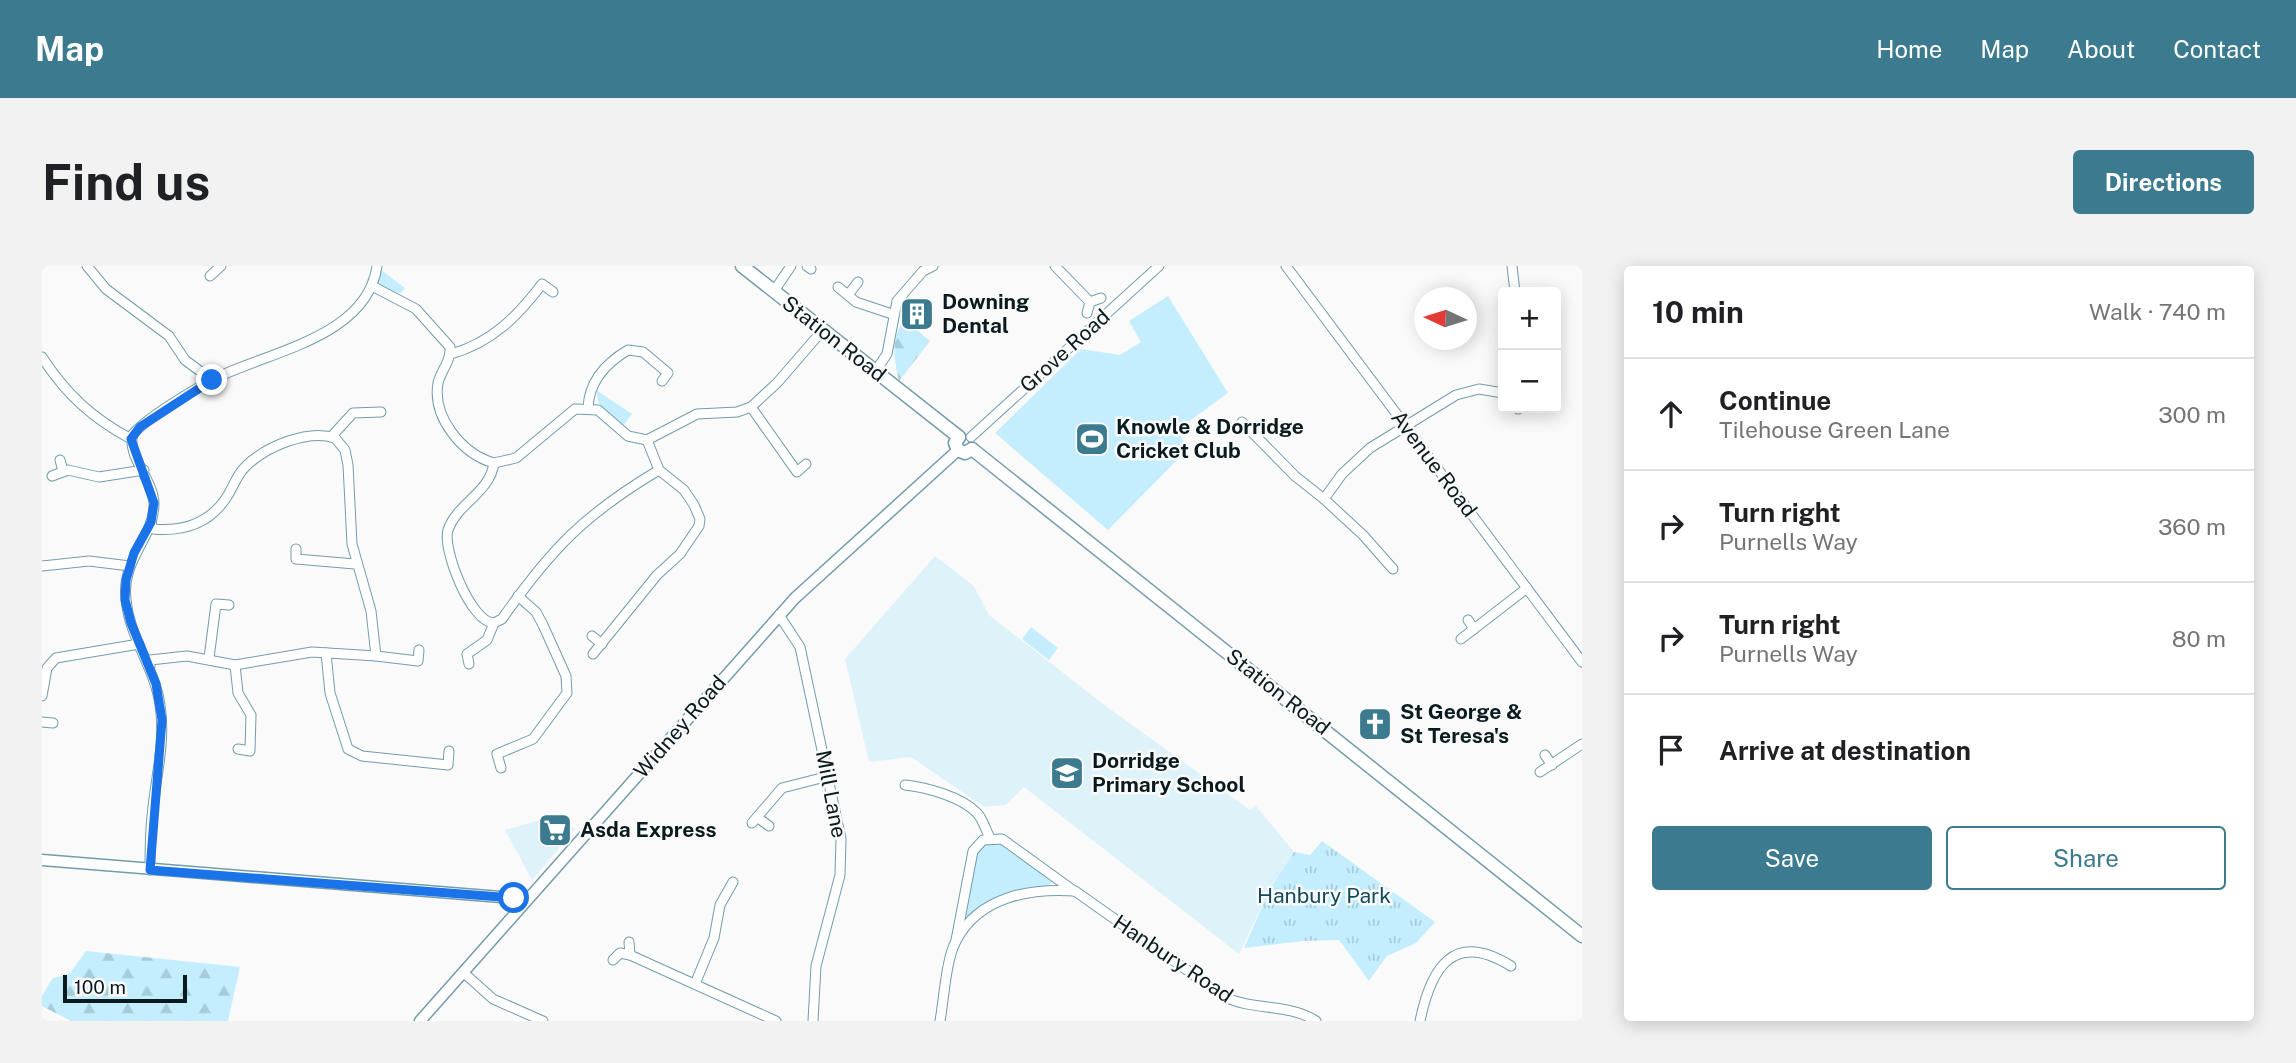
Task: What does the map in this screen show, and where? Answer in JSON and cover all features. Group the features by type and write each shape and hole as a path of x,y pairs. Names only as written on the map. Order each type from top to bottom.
{"main road":[{"name":"Station Road","path":"742,266 1581,935"}],"street":[{"path":"88,266 124,305 169,337 185,360 212,380"},
{"path":"131,439 140,427 212,380 289,349 332,326 358,307 372,286 377,266"},
{"path":"774,291 791,266"},
{"path":"874,372 887,354 892,314 897,301 923,269 933,266"},
{"path":"1055,266 1090,302"},
{"name":"Grove Road","path":"965,443 1159,266"},
{"name":"Avenue Road","path":"1286,266 1582,662"},
{"path":"1512,266 1514,287"},
{"path":"848,295 858,282"},
{"path":"451,354 464,350 519,315 542,284 553,292"},
{"path":"372,286 416,309 443,338 451,354 438,385 441,417 447,427 471,449 494,463 509,462 568,413 588,408 605,415 628,436 646,440 697,414 726,414 751,407 822,331"},
{"path":"838,287 867,306 892,314"},
{"path":"1090,302 1101,298"},
{"path":"1087,313 1090,302"},
{"path":"588,408 589,395 595,380 628,350 643,352 668,373 662,381"},
{"path":"42,357 64,390 107,426 131,439 153,494 153,529 170,531 201,522 220,506 236,479 252,461 312,434 331,436 340,443 346,457 355,564 371,611 376,656"},
{"path":"1324,499 1342,474 1370,449 1406,426 1470,390 1498,393"},
{"path":"751,407 797,472 806,464"},
{"path":"331,436 353,413 376,408"},
{"path":"1242,422 1295,476 1363,535 1393,569"},
{"path":"593,654 657,575 680,554 701,519 684,490 659,470 646,440"},
{"name":"Widney Road","path":"420,1021 779,615 965,443"},
{"path":"60,460 63,471"},
{"path":"494,463 490,481 452,523 447,536 468,601 482,619 494,623"},
{"path":"52,476 63,471 81,471 99,477 144,470"},
{"path":"469,664 467,654 487,640 494,623 502,619 518,596 582,522 607,501 659,470"},
{"path":"150,870 152,817 162,737 160,705 150,666 139,644 125,600 130,566 151,522"},
{"path":"296,549 296,559 355,564"},
{"path":"42,566 89,561 130,566"},
{"path":"1461,639 1527,588"},
{"path":"501,768 497,754 533,739 567,693 566,677 543,625 536,612 518,596"},
{"path":"209,658 216,604 229,605"},
{"name":"Mill Lane","path":"779,615 800,647 829,776 842,857 816,966 813,1021"},
{"path":"1468,620 1474,629"},
{"path":"592,636 602,644"},
{"path":"42,696 47,668 56,658 65,654 95,654 139,644"},
{"path":"150,666 150,660 166,656 209,658 235,665 292,654 326,653 418,661 419,650"},
{"path":"326,653 330,693 348,749 362,756 448,765 449,751"},
{"path":"235,665 237,693 246,704 253,724 250,751 238,749"},
{"path":"42,722 53,723"},
{"path":"1540,772 1582,744"},
{"path":"1545,755 1552,765"},
{"path":"769,826 754,820 782,788 829,776"},
{"path":"905,785 917,786 963,804 977,813 989,838 973,851 940,1021"},
{"name":"Hanbury Road","path":"989,838 1002,839 1225,997 1243,1004 1284,1008 1316,1021"},
{"path":"42,860 514,898 525,902"},
{"path":"695,984 714,938 720,905 733,882"},
{"path":"955,942 988,907 1011,895 1039,890 1075,891"},
{"path":"629,942 630,956"},
{"path":"1420,1021 1430,982 1445,959 1463,952 1486,955 1511,965"},
{"path":"613,960 620,953 630,956 746,1010 776,1021"},
{"path":"464,973 493,999 542,1021"}],"shaded area":[{"name":"Dorridge Primary School","path":"935,556 974,586 989,615 1103,704 1250,810 1255,805 1294,852 1270,889 1239,954 1024,787 1006,805 984,807 911,757 869,762 845,659"},
{"path":"558,815 575,829 532,880 505,830"}],"green space":[{"path":"374,269 380,269 405,288 401,293 378,289 366,281"},
{"name":"Knowle & Dorridge Cricket Club","path":"1168,296 1228,393 1177,430 1188,449 1108,530 995,433 1081,349 1120,355 1141,342 1129,321"},
{"path":"905,320 930,341 899,381 895,341"},
{"path":"596,390 632,414 624,425 599,404"},
{"path":"1031,627 1058,648 1049,660 1022,639"},
{"path":"1000,841 1052,878 1053,882 1046,886 1003,895 968,917 964,914 975,854 984,843"},
{"name":"Hanbury Park","path":"1322,841 1435,922 1416,943 1387,956 1369,981 1339,940 1244,948 1270,889 1294,852 1310,855"},
{"path":"86,951 240,967 228,1021 71,1021 42,1006 42,996 52,979 70,973"}],"place":[{"name":"Downing Dental","path":"917,314"},
{"name":"Knowle & Dorridge Cricket Club","path":"1092,439"},
{"name":"St George & St Teresa's","path":"1375,724"},
{"name":"Dorridge Primary School","path":"1067,773"},
{"name":"Asda Express","path":"555,830"}],"route":[{"path":"212,380 140,427 131,439 149,482 154,503 151,522 134,553 126,580 125,600 134,634 156,684 162,720 161,751 152,817 150,870 514,898"}]}
